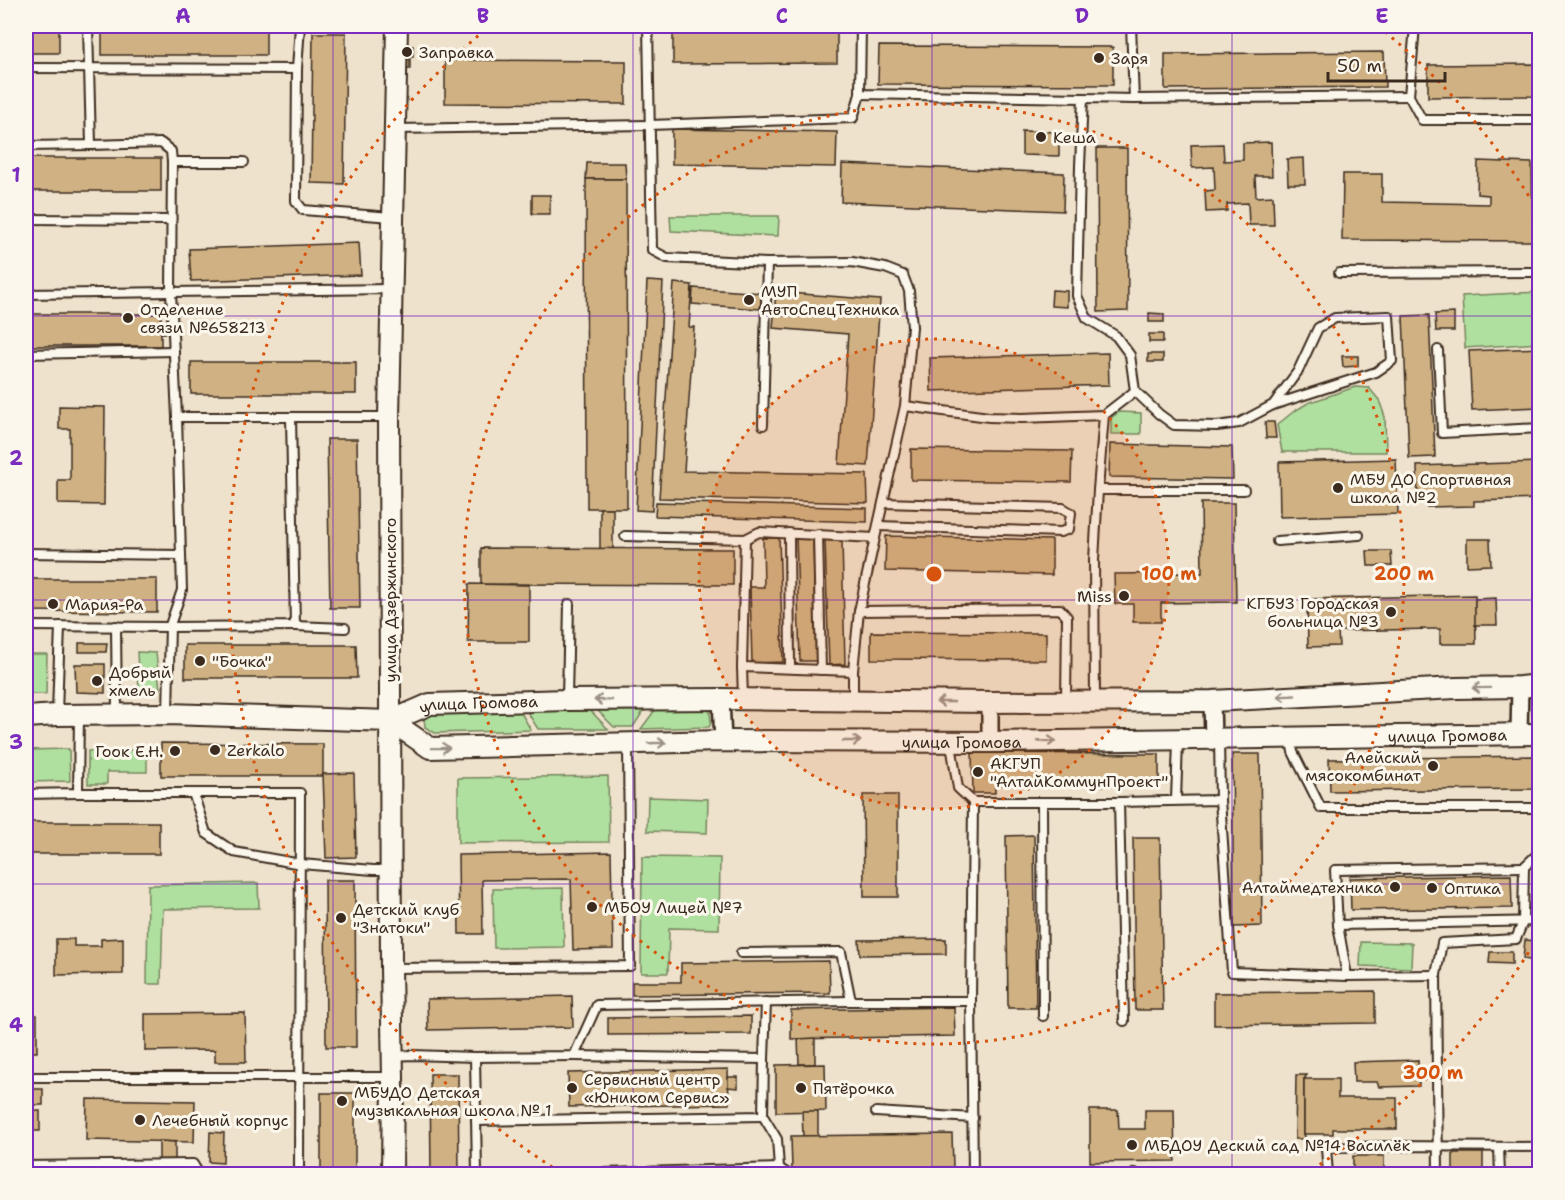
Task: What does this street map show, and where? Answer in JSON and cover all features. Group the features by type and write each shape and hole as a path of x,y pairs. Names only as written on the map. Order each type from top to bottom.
{"street":[{"name":"улица Дзержинского","path":"392,1174 389,417 397,26"},
{"name":"улица Громова","path":"26,717 168,714 391,721 430,704 721,699 990,702 1212,701 1530,686"},
{"path":"1519,733 1530,686"},
{"path":"721,699 723,741"},
{"path":"1212,701 1216,738"},
{"path":"990,702 990,742"},
{"name":"улица Громова","path":"391,721 430,748 723,741 990,742 1539,734"}],"lane":[{"path":"88,26 91,145"},
{"path":"300,26 297,69 296,201 303,210 393,217"},
{"path":"648,26 652,250 667,258 767,263 852,262 885,267 903,275 909,291 912,327 905,406 859,611 853,701"},
{"path":"394,129 853,118 861,94 861,26"},
{"path":"1131,26 1134,99"},
{"path":"1415,26 1409,96 1422,120 1539,120"},
{"path":"26,68 297,69"},
{"path":"861,94 1134,99 1409,96"},
{"path":"1083,98 1077,296 1087,318 1116,336 1130,355 1135,391 1174,425 1217,426 1239,423 1273,405 1376,372 1392,361 1389,316 1335,318 1318,328 1298,371 1273,405"},
{"path":"26,146 161,142 171,151 171,292 182,590 170,627 168,714"},
{"path":"172,162 244,162"},
{"path":"26,219 171,220"},
{"path":"763,425 767,263"},
{"path":"1339,273 1539,272"},
{"path":"26,294 391,289"},
{"path":"1438,350 1442,433 1539,428"},
{"path":"26,354 174,351"},
{"path":"905,406 989,417 1104,415 1135,391"},
{"path":"1095,701 1094,560 1104,415"},
{"path":"177,417 389,417"},
{"path":"291,417 295,626"},
{"path":"1098,490 1244,490"},
{"path":"878,526 1061,532 1069,529 1071,513 1063,508 884,503"},
{"path":"626,536 745,540 759,532 875,538"},
{"path":"789,533 790,668"},
{"path":"818,534 821,670"},
{"path":"1277,541 1359,535"},
{"path":"743,700 745,540"},
{"path":"26,554 181,555"},
{"path":"567,700 569,604"},
{"path":"859,611 1060,609 1067,617 1066,701"},
{"path":"26,626 345,628"},
{"path":"57,715 60,626"},
{"path":"116,626 117,714"},
{"path":"742,667 854,671"},
{"path":"78,793 79,715"},
{"path":"1176,800 1178,738"},
{"path":"1216,738 1232,972 1347,976 1436,975"},
{"path":"1290,738 1293,752 1321,808 1539,808"},
{"path":"951,742 958,788 973,802 1220,800"},
{"path":"391,968 630,966 627,744"},
{"path":"193,793 206,833 234,852 301,864 391,870"},
{"path":"26,794 300,793 299,1174"},
{"path":"973,802 971,1001 974,1174"},
{"path":"1042,802 1043,1016"},
{"path":"1119,802 1124,1021"},
{"path":"1438,1174 1436,975 1442,943 1516,939 1523,922 1524,867 1539,852"},
{"path":"1347,976 1338,925 1335,870 1524,867"},
{"path":"1338,925 1539,921"},
{"path":"741,953 841,952 851,1001"},
{"path":"574,1056 597,1005 971,1001"},
{"path":"766,1002 763,1116 777,1139 779,1168"},
{"path":"393,1056 764,1059"},
{"path":"476,1057 477,1174"},
{"path":"26,1077 393,1077"},
{"path":"876,1112 973,1118"},
{"path":"476,1121 763,1116"},
{"path":"1499,1147 1500,1174"},
{"path":"1328,1174 1326,1148 1539,1147"},
{"path":"26,1166 193,1164 200,1174"},
{"path":"569,1174 779,1168 788,1174"}],"green space":[{"path":"670,216 779,216 778,236 671,231"},
{"path":"1539,292 1539,343 1465,348 1462,296"},
{"path":"1355,387 1369,388 1379,400 1385,417 1386,452 1282,452 1277,425 1308,403"},
{"path":"1119,412 1141,413 1141,434 1111,434 1111,418"},
{"path":"137,652 156,653 160,689 139,691"},
{"path":"26,654 47,654 46,694 26,694"},
{"path":"594,707 646,707 633,727 614,727"},
{"path":"707,707 710,712 709,727 641,729 655,710"},
{"path":"588,708 608,729 538,729 526,710"},
{"path":"520,711 531,730 435,733 425,727 424,718 432,713"},
{"path":"69,749 70,781 26,782 26,750"},
{"path":"147,750 147,772 107,772 107,784 88,784 88,751"},
{"path":"608,776 609,842 458,843 458,778"},
{"path":"648,797 708,799 707,833 647,831"},
{"path":"642,857 720,858 719,929 669,928 668,973 641,973"},
{"path":"258,883 259,908 163,909 161,984 147,984 148,885"},
{"path":"563,888 564,947 494,948 493,889"},
{"path":"1361,942 1412,943 1411,968 1360,966"}],"building":[{"path":"26,26 59,26 59,53 26,53"},
{"path":"102,26 266,26 266,55 102,55"},
{"path":"673,26 837,26 837,63 673,64"},
{"path":"313,33 346,33 344,184 311,183"},
{"path":"401,46 413,46 413,57 401,58"},
{"path":"879,46 1113,47 1113,85 878,84"},
{"path":"1384,52 1385,87 1165,89 1165,54"},
{"path":"400,59 410,59 410,69 401,69"},
{"path":"445,60 626,61 626,104 445,103"},
{"path":"1540,64 1540,96 1428,97 1428,65"},
{"path":"672,129 837,132 836,167 672,164"},
{"path":"1022,131 1059,132 1059,156 1022,155"},
{"path":"1271,142 1272,176 1255,176 1256,197 1273,196 1274,225 1249,225 1248,203 1227,204 1227,211 1206,212 1205,191 1215,190 1214,167 1192,168 1191,145 1223,144 1224,161 1243,160 1243,143"},
{"path":"1097,148 1127,148 1128,311 1098,312"},
{"path":"26,158 161,158 161,191 26,191"},
{"path":"1304,158 1305,184 1288,184 1287,159"},
{"path":"1478,161 1532,163 1533,241 1342,240 1343,174 1382,174 1382,202 1489,204 1489,195 1477,194"},
{"path":"587,163 625,163 626,179 586,179"},
{"path":"842,164 1064,173 1063,211 841,202"},
{"path":"586,179 626,179 627,508 587,508"},
{"path":"532,195 550,195 550,214 532,214"},
{"path":"359,243 361,275 191,281 189,249"},
{"path":"647,281 663,282 652,511 636,510"},
{"path":"674,283 692,285 689,327 694,327 684,471 867,474 868,503 659,498"},
{"path":"693,288 762,293 760,309 692,304"},
{"path":"1052,290 1067,291 1067,307 1051,306"},
{"path":"776,292 880,300 868,466 839,464 848,334 773,328"},
{"path":"1149,313 1164,314 1164,322 1149,322"},
{"path":"1454,313 1454,331 1436,331 1435,314"},
{"path":"26,314 161,314 161,346 26,346"},
{"path":"1429,315 1435,457 1409,458 1403,316"},
{"path":"161,324 166,324 166,333 161,333"},
{"path":"1149,334 1163,334 1163,342 1149,342"},
{"path":"1540,348 1540,407 1472,410 1469,351"},
{"path":"1108,353 1109,385 931,391 930,358"},
{"path":"1148,354 1163,354 1163,362 1148,362"},
{"path":"1342,356 1358,356 1358,366 1343,367"},
{"path":"191,362 356,362 356,394 191,394"},
{"path":"59,406 105,407 104,505 58,504 58,480 70,480 70,429 59,429"},
{"path":"1265,422 1274,422 1276,438 1266,438"},
{"path":"327,439 357,439 360,608 330,608"},
{"path":"1110,444 1232,447 1233,479 1109,477"},
{"path":"911,449 1072,451 1071,482 911,480"},
{"name":"МБУ ДО Спортивная школа №2","path":"1396,459 1398,514 1280,517 1279,462"},
{"path":"1540,462 1540,499 1474,501 1474,506 1427,507 1427,502 1418,502 1417,466"},
{"path":"656,502 867,508 867,522 655,516"},
{"path":"1201,503 1234,503 1236,602 1161,603 1161,622 1133,622 1133,604 1115,604 1114,574 1202,573"},
{"path":"600,508 613,508 613,549 600,549"},
{"path":"886,536 1052,540 1052,575 885,571"},
{"path":"796,537 813,537 816,661 800,661"},
{"path":"763,538 779,538 783,662 752,663 750,587 764,587"},
{"path":"1467,539 1490,539 1491,565 1467,566"},
{"path":"825,540 842,540 845,664 829,665"},
{"path":"481,548 733,549 733,585 481,584"},
{"path":"1367,551 1391,551 1392,566 1368,566"},
{"path":"26,579 157,579 157,612 26,611"},
{"path":"469,584 529,585 529,642 468,642"},
{"name":"КГБУЗ Городская больница №3","path":"1475,595 1476,644 1440,644 1440,629 1432,629 1338,631 1339,646 1308,647 1307,599"},
{"path":"1496,598 1497,625 1475,625 1475,599"},
{"path":"871,632 1046,633 1046,660 871,659"},
{"path":"79,643 107,643 106,652 79,652"},
{"path":"185,645 356,645 357,678 185,678"},
{"path":"75,664 105,664 105,693 76,692"},
{"path":"161,743 323,744 323,776 161,776"},
{"path":"972,753 1159,754 1159,786 995,785 995,793 973,793"},
{"path":"1232,754 1260,754 1262,926 1234,927"},
{"path":"1540,756 1540,789 1330,791 1329,759"},
{"path":"354,773 356,857 326,858 323,774"},
{"path":"863,795 898,795 898,897 864,897"},
{"path":"26,822 159,822 159,854 26,854"},
{"path":"1034,835 1036,1008 1008,1008 1006,836"},
{"path":"1133,838 1160,838 1163,1010 1135,1010"},
{"name":"МБОУ Лицей №7","path":"611,852 613,949 573,950 571,879 482,880 483,934 459,934 458,855"},
{"path":"1511,875 1512,908 1351,910 1350,878"},
{"path":"325,880 355,880 356,1047 326,1047"},
{"path":"123,938 123,974 56,975 56,939 74,939 74,946 101,946 101,939"},
{"path":"946,939 946,954 860,955 859,940"},
{"path":"1525,940 1537,941 1535,961 1523,959"},
{"path":"26,943 31,943 33,977 26,978"},
{"path":"1490,952 1512,952 1512,964 1489,963"},
{"path":"829,961 830,993 632,995 632,982 681,982 681,963"},
{"path":"1375,991 1375,1023 1214,1025 1214,993"},
{"path":"572,996 573,1027 428,1030 427,999"},
{"path":"954,1007 955,1036 791,1039 791,1010"},
{"path":"245,1013 246,1062 215,1062 215,1050 145,1051 145,1014"},
{"path":"26,1015 37,1015 37,1052 26,1052"},
{"path":"751,1016 751,1034 608,1035 608,1018"},
{"path":"815,1038 815,1064 799,1064 798,1039"},
{"path":"1418,1060 1419,1086 1379,1087 1377,1082 1354,1082 1353,1062"},
{"name":"Пятёрочка","path":"825,1064 826,1111 776,1112 776,1065"},
{"path":"728,1069 729,1104 569,1107 568,1073"},
{"path":"430,1074 458,1074 459,1174 431,1174"},
{"path":"1296,1075 1307,1075 1304,1079 1304,1134 1306,1139 1295,1139"},
{"path":"728,1077 738,1077 738,1088 728,1087"},
{"path":"1304,1079 1338,1079 1338,1098 1397,1098 1397,1129 1333,1129 1333,1134 1304,1134"},
{"path":"26,1089 43,1089 43,1105 26,1105"},
{"path":"321,1093 355,1093 355,1174 321,1174"},
{"name":"Лечебный корпус","path":"87,1099 195,1101 194,1142 86,1140"},
{"name":"МБДОУ Деский сад №14 Василёк","path":"1090,1110 1118,1110 1119,1129 1145,1129 1145,1110 1174,1110 1175,1161 1090,1162"},
{"path":"26,1111 40,1111 40,1131 26,1131"},
{"path":"802,1111 818,1111 818,1136 803,1136"},
{"path":"210,1132 224,1133 223,1163 209,1162"},
{"path":"952,1134 953,1167 792,1170 791,1136"},
{"path":"159,1141 175,1142 175,1174 159,1174"},
{"path":"1453,1153 1483,1153 1483,1174 1453,1174"},
{"path":"1353,1156 1384,1156 1384,1174 1353,1174"}],"place":[{"name":"Заправка","path":"407,52"},
{"name":"Заря","path":"1099,58"},
{"name":"Кеша","path":"1041,137"},
{"name":"МУП АвтоСпецТехника","path":"749,300"},
{"name":"Отделение связи №658213","path":"128,318"},
{"name":"МБУ ДО Спортивная школа №2","path":"1338,488"},
{"name":"Miss","path":"1124,596"},
{"name":"Мария-Ра","path":"53,604"},
{"name":"КГБУЗ Городская больница №3","path":"1391,612"},
{"name":"\"Бочка\"","path":"200,661"},
{"name":"Добрый хмель","path":"97,681"},
{"name":"Zerkalo","path":"215,750"},
{"name":"Гоок Е.Н.","path":"175,751"},
{"name":"Алейский мясокомбинат","path":"1433,766"},
{"name":"АКГУП \"АлтайКоммунПроект\"","path":"978,772"},
{"name":"Алтаймедтехника","path":"1395,887"},
{"name":"Оптика","path":"1432,888"},
{"name":"МБОУ Лицей №7","path":"592,907"},
{"name":"Детский клуб \"Знатоки\"","path":"341,918"},
{"name":"Сервисный центр «Юником Сервис»","path":"572,1088"},
{"name":"Пятёрочка","path":"801,1088"},
{"name":"МБУДО Детская музыкальная школа № 1","path":"342,1101"},
{"name":"Лечебный корпус","path":"140,1120"},
{"name":"МБДОУ Деский сад №14 Василёк","path":"1132,1145"}]}
